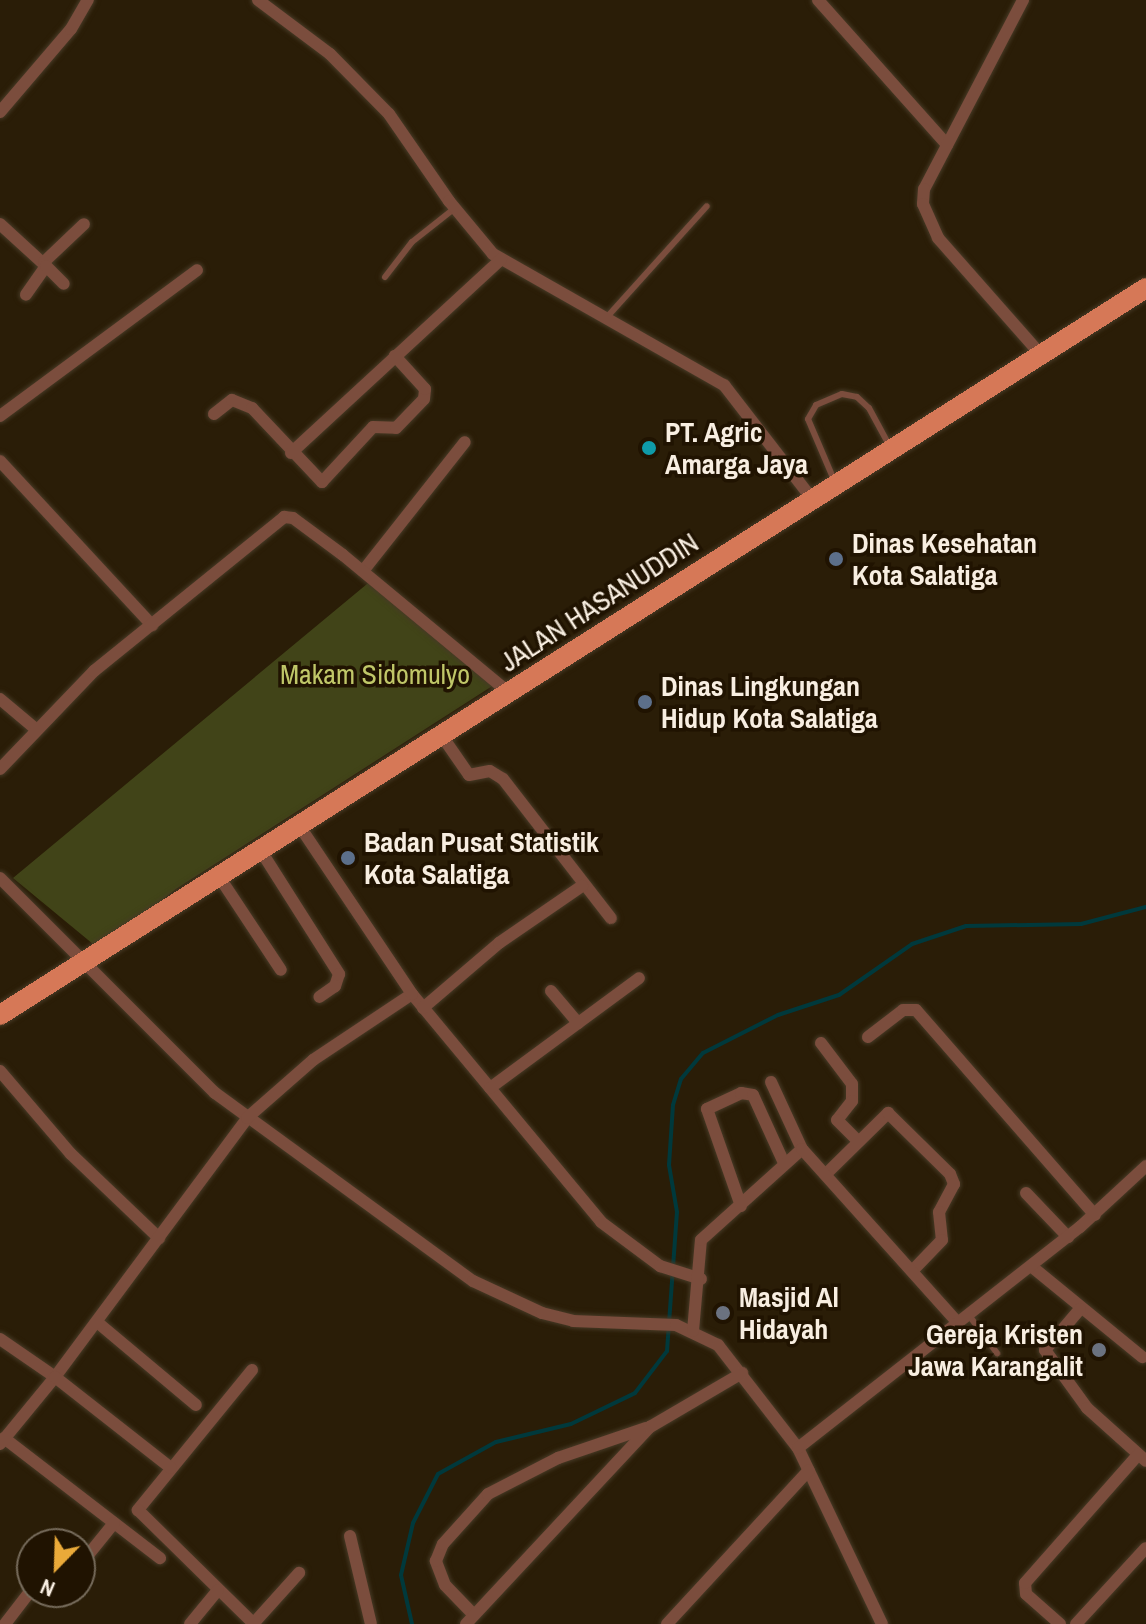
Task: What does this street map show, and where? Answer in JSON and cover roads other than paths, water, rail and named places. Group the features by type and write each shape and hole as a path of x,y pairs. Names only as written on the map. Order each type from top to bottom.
{"main road":[{"name":"JALAN HASANUDDIN","path":"0,1015 1146,288"}],"street":[{"path":"0,112 71,29 88,0"},
{"path":"258,0 330,54 389,114 455,208 501,259 724,385 812,499"},
{"path":"818,0 947,145"},
{"path":"1023,0 924,189 929,225 1042,356"},
{"path":"0,224 64,284"},
{"path":"26,295 45,264 84,224"},
{"path":"291,453 501,259"},
{"path":"0,416 197,270"},
{"path":"214,414 226,402 239,401 274,428 291,453 322,482 373,427 396,428 417,408 425,389 395,356"},
{"path":"363,571 465,442"},
{"path":"1,466 152,625"},
{"path":"0,769 94,671 284,517 293,518 363,571 509,693"},
{"path":"0,699 37,730"},
{"path":"442,736 469,775 490,771 503,779 582,886 611,918"},
{"path":"300,827 412,994 601,1222 660,1266 701,1279"},
{"path":"261,851 339,974 335,986 319,997"},
{"path":"0,878 83,964 247,1118 441,1260 504,1299 573,1321 676,1325 718,1345 798,1448 882,1624"},
{"path":"220,878 281,970"},
{"path":"423,1008 499,943 582,886"},
{"path":"490,1088 639,978"},
{"path":"551,991 578,1023"},
{"path":"160,1558 2,1441 97,1322 247,1118 313,1060 412,994"},
{"path":"868,1037 903,1010 916,1010 1095,1215"},
{"path":"821,1043 852,1084 852,1101 837,1120 858,1141"},
{"path":"0,1071 71,1154 159,1238"},
{"path":"771,1082 802,1149 913,1270 962,1318"},
{"path":"741,1206 707,1109 741,1093 753,1095 784,1163"},
{"path":"827,1173 888,1113 950,1174 954,1184 939,1212 942,1240 913,1270"},
{"path":"693,1331 701,1279 701,1240 802,1149"},
{"path":"798,1448 1068,1237 1146,1166"},
{"path":"1026,1193 1068,1237"},
{"path":"1031,1266 1142,1357"},
{"path":"1060,1624 1026,1594 1025,1583 1142,1458 1087,1408 1045,1350 1080,1309"},
{"path":"97,1322 196,1405"},
{"path":"0,1339 55,1377 171,1468"},
{"path":"252,1370 138,1510 253,1624 299,1573"},
{"path":"650,1427 487,1607 470,1619 445,1585 436,1561 443,1544 488,1494 558,1458 650,1427 742,1373"},
{"path":"667,1624 809,1470"},
{"path":"96,1545 114,1523"},
{"path":"350,1536 371,1624"},
{"path":"1076,1624 1146,1548"},
{"path":"190,1624 218,1590"},
{"path":"5,1624 17,1608"}],"lane":[{"path":"605,320 707,206"},
{"path":"385,277 412,242 455,208"},
{"path":"836,484 808,419 816,405 842,394 857,397 869,408 891,449"},
{"path":"962,1318 997,1353"}],"waterway":[{"path":"412,1624 401,1575 413,1523 438,1474 496,1442 571,1424 635,1393 667,1351 677,1212 669,1165 673,1105 681,1079 703,1053 778,1015 839,995 912,944 966,926 1081,924 1146,907"}],"place":[{"name":"PT. Agric Amarga Jaya","path":"649,448"},
{"name":"Dinas Kesehatan Kota Salatiga","path":"836,559"},
{"name":"Dinas Lingkungan Hidup Kota Salatiga","path":"645,702"},
{"name":"Badan Pusat Statistik Kota Salatiga","path":"348,858"},
{"name":"Masjid Al Hidayah","path":"723,1313"},
{"name":"Gereja Kristen Jawa Karangalit","path":"1099,1350"}],"park label":[{"name":"Makam Sidomulyo","path":"375,674"}]}
